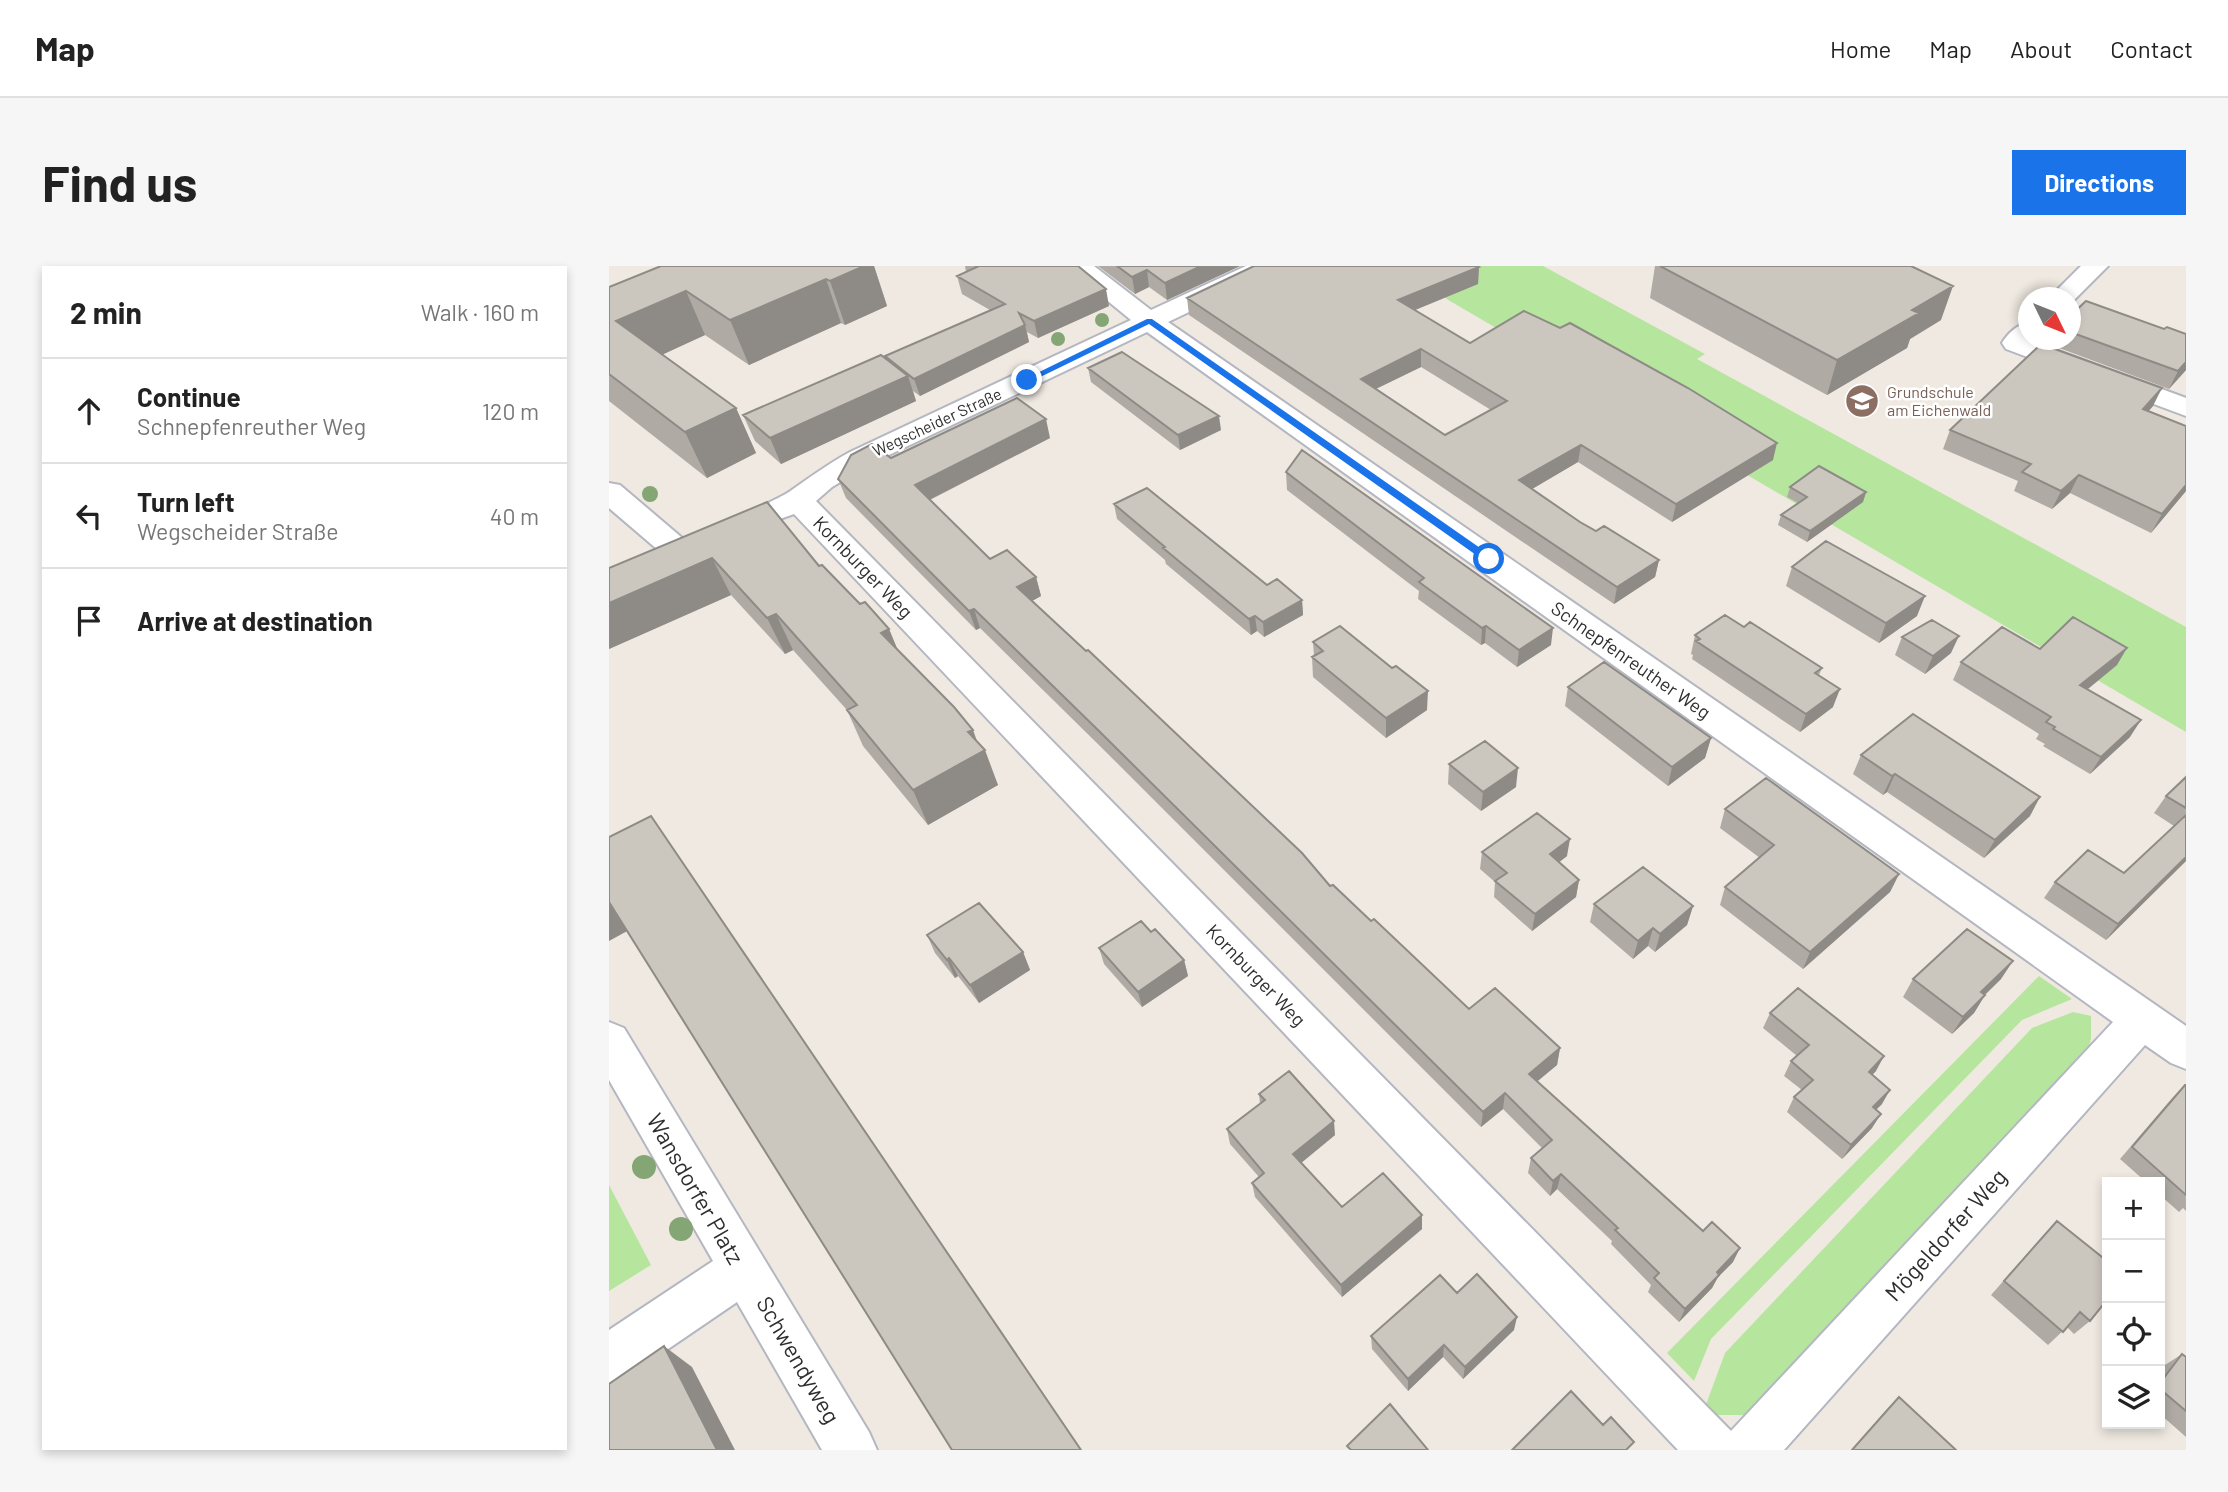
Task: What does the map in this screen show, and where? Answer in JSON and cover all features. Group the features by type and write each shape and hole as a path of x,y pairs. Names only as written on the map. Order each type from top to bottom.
{"street":[{"name":"Schnepfenreuther Weg","path":"1078,266 1149,321 2186,1050"},
{"name":"Wegscheider Straße","path":"747,523 799,500 821,481 860,458 1266,266"},
{"path":"2073,287 2095,266"},
{"path":"2033,350 2186,408"},
{"path":"609,492 687,545 643,563"},
{"name":"Kornburger Weg","path":"799,500 1714,1450"},
{"name":"Mögeldorfer Weg","path":"1749,1450 2142,1019"},
{"name":"Wansdorfer Platz","path":"609,1041 744,1269 609,1359"},
{"name":"Schwendyweg","path":"744,1269 851,1450"}],"green space":[{"path":"1398,266 1543,266 1705,354 1697,359 2186,627 2186,732 1450,301"},
{"path":"2039,976 2072,999 2022,1020 1711,1339 1694,1381 1667,1353"},
{"path":"2073,1012 2091,1016 2091,1039 2085,1060 1756,1415 1718,1415 1704,1410 1725,1353 2032,1028"},
{"path":"609,1185 651,1265 609,1291"}],"building":[{"path":"661,266 864,266 830,281 826,279 730,320 686,291 616,321 736,408 685,432 609,374 609,287"},
{"path":"975,266 1078,266 1106,289 1034,321 1019,313 1025,325 914,379 885,356 1005,304 957,276 977,267"},
{"path":"1117,266 1201,266 1165,283 1147,270 1132,277"},
{"path":"1254,266 1477,266 1479,267 1398,300 1470,343 1524,311 1560,328 1570,323 1688,388 1777,443 1676,504 1581,445 1519,480 1580,522 1596,531 1604,526 1659,560 1617,587 1187,298","holes":["1421,349 1507,401 1445,435 1361,379"]},
{"path":"1660,266 1911,266 1953,286 1912,310 1919,313 1837,360"},
{"path":"2086,301 2164,329 2167,327 2186,334 2186,362 2178,371 2081,336 2081,306"},
{"path":"2035,350 2058,350 2162,388 2143,409 2186,426 2186,485 2162,514 2079,475 2061,491 2022,472 2031,464 1950,430"},
{"path":"1122,352 1219,416 1178,435 1088,368"},
{"path":"881,355 908,376 770,438 743,415"},
{"path":"1017,398 1046,419 915,485 990,559 1007,550 1036,577 1017,587 1088,650 1302,853 1330,886 1333,885 1371,921 1374,919 1469,1009 1495,988 1560,1048 1529,1074 1703,1231 1712,1222 1740,1248 1717,1272 1719,1275 1685,1309 1654,1278 1659,1273 1615,1230 1618,1228 1561,1174 1553,1181 1531,1158 1552,1140 1505,1093 1483,1112 1100,732 974,609 969,611 838,479 851,455 872,444 891,458"},
{"path":"1302,450 1553,628 1519,650 1486,626 1482,628 1419,582 1424,578 1286,472"},
{"path":"1819,466 1866,492 1810,531 1781,515 1807,497 1790,487"},
{"path":"1147,488 1267,585 1277,579 1302,600 1263,622 1255,616 1249,619 1114,504"},
{"path":"767,502 819,566 822,565 860,604 865,602 889,629 881,633 954,707 973,730 968,732 985,750 913,790 847,710 857,705 776,614 767,618 712,558 609,603 609,568"},
{"path":"1826,541 1925,596 1886,623 1792,567"},
{"path":"1725,615 1744,627 1750,622 1822,668 1815,673 1840,689 1806,714 1696,641 1700,639 1695,635"},
{"path":"2073,617 2127,648 2080,685 2141,720 2101,757 2053,729 2055,727 2046,722 2051,717 1961,662 2002,627 2040,649"},
{"path":"1932,620 1959,636 1933,656 1902,637"},
{"path":"1340,626 1392,668 1396,666 1428,691 1386,718 1312,657 1323,651 1313,642"},
{"path":"1604,662 1711,738 1672,767 1568,687"},
{"path":"1913,714 2040,797 1995,840 1895,774 1892,776 1861,755"},
{"path":"1485,741 1518,768 1483,792 1449,764"},
{"path":"2186,777 2186,808 2166,796"},
{"path":"1766,778 1899,874 1810,952 1725,887 1774,845 1725,809"},
{"path":"1537,813 1570,839 1550,854 1579,880 1535,914 1495,881 1507,873 1482,852"},
{"path":"2186,815 2186,857 2118,924 2055,882 2088,850 2124,873"},
{"path":"651,816 1081,1450 952,1450 609,902 609,837"},
{"path":"1643,867 1693,906 1660,934 1653,928 1638,941 1594,904"},
{"path":"979,903 1023,952 970,985 927,935"},
{"path":"1141,921 1151,932 1155,929 1184,960 1138,992 1099,948"},
{"path":"1967,929 2013,961 1981,992 1985,995 1963,1017 1913,979"},
{"path":"1798,988 1884,1056 1869,1072 1890,1090 1873,1107 1881,1114 1851,1145 1794,1097 1813,1080 1791,1061 1809,1045 1770,1013"},
{"path":"1289,1071 1334,1121 1293,1154 1342,1207 1383,1173 1422,1215 1341,1285 1252,1183 1264,1173 1227,1129 1265,1100 1259,1094"},
{"path":"2186,1085 2186,1195 2132,1147"},
{"path":"2057,1221 2102,1257 2102,1306 2090,1321 2080,1312 2063,1332 2004,1281"},
{"path":"1477,1274 1517,1317 1465,1367 1444,1345 1408,1379 1371,1336 1440,1275 1457,1293"},
{"path":"664,1346 717,1450 609,1450 609,1384"},
{"path":"2182,1354 2186,1357 2186,1411 2165,1393 2165,1376"},
{"path":"1571,1391 1603,1425 1611,1417 1634,1442 1626,1450 1512,1450"},
{"path":"1899,1397 1956,1450 1852,1450"},
{"path":"1390,1404 1428,1450 1351,1450 1347,1446"}],"place":[{"name":"Grundschule am Eichenwald","path":"1862,401"}],"route":[{"path":"1027,380 1149,321 1489,559"}]}
